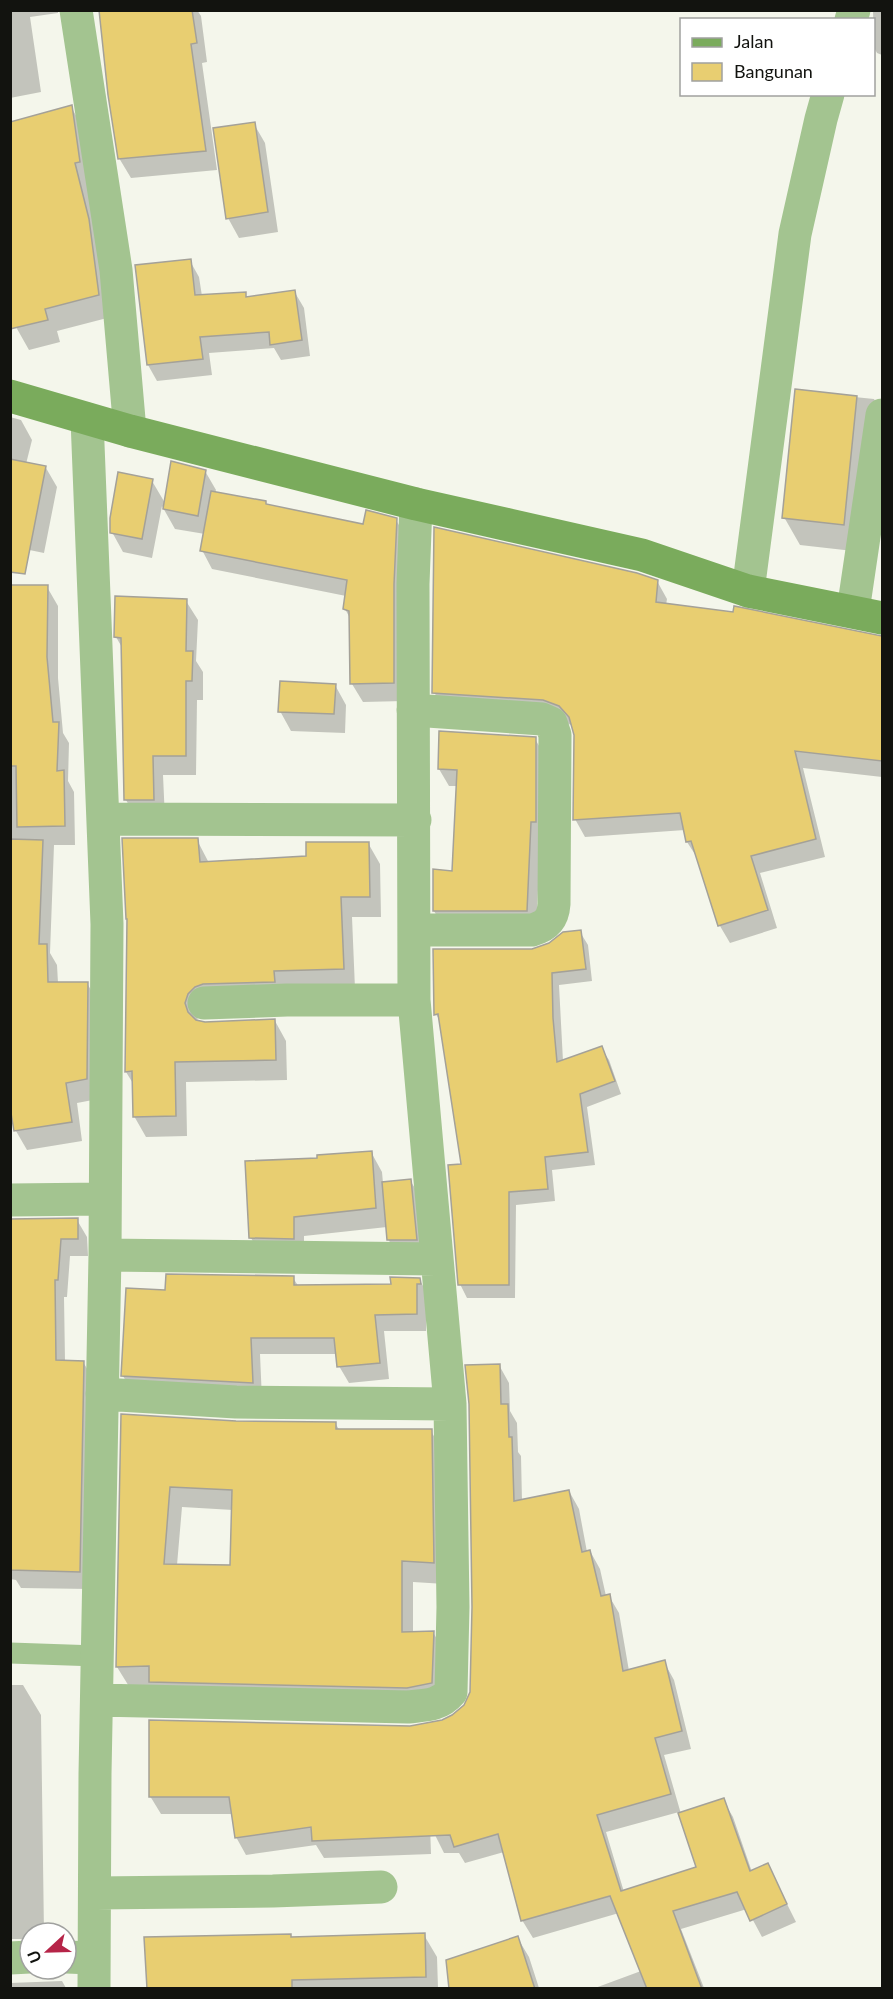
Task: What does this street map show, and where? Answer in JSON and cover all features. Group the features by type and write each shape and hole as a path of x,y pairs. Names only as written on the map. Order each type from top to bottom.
{"main road":[{"path":"10,396 130,431 416,504 642,555 748,591 868,615"}],"street":[{"path":"76,10 116,270 130,431"},
{"path":"748,591 795,234 827,96"},
{"path":"868,615 882,415"},
{"path":"84,1968 96,1893 95,1774 105,1255 107,924 87,419"},
{"path":"97,1700 408,1707 434,1704 444,1700 451,1692 453,1617 450,1404 414,1000 413,584 416,504"},
{"path":"413,710 542,719 551,723 555,735 554,904 550,920 542,928 532,930 414,930"},
{"path":"103,819 415,820"},
{"path":"204,1003 287,1000 414,1000"},
{"path":"10,1200 104,1199"},
{"path":"105,1255 436,1259"},
{"path":"102,1394 236,1402 450,1404"},
{"path":"96,1893 381,1887"}],"lane":[{"path":"10,1653 97,1656"}],"building":[{"path":"99,10 192,10 197,43 191,44 206,151 118,159 108,95"},
{"path":"72,105 80,162 75,163 89,219 99,295 45,309 48,320 10,329 10,122"},
{"path":"255,122 268,212 226,219 213,128"},
{"path":"191,259 195,295 246,292 246,297 295,290 302,340 270,345 269,332 200,337 203,359 147,365 135,265"},
{"path":"795,389 857,396 844,525 782,518"},
{"path":"10,459 46,466 25,574 10,572"},
{"path":"171,461 206,470 198,516 163,509"},
{"path":"118,472 153,479 142,539 110,533 110,518"},
{"path":"211,491 266,501 266,504 363,524 366,510 397,518 394,683 350,684 349,611 343,609 347,580 200,551"},
{"path":"434,527 637,573 658,580 656,602 733,612 734,606 882,636 882,761 795,751 816,839 751,856 768,910 718,926 691,841 686,842 680,813 573,820 574,735 569,717 559,706 543,700 432,693"},
{"path":"10,585 48,585 47,657 53,722 59,722 57,771 64,770 65,826 17,827 16,766 10,766"},
{"path":"115,596 187,599 186,651 193,651 192,681 186,681 186,756 153,756 154,800 124,800 121,638 114,637"},
{"path":"280,681 336,684 334,714 278,712"},
{"path":"439,731 536,737 536,822 531,822 527,911 433,911 433,869 452,871 457,770 438,769"},
{"path":"122,838 198,838 200,862 306,856 306,842 369,842 370,897 341,897 344,969 274,971 275,982 203,984 195,987 188,994 185,1003 188,1012 196,1020 205,1022 275,1019 276,1060 175,1062 176,1116 133,1117 132,1071 125,1072 127,919"},
{"path":"10,839 43,840 39,944 47,944 48,982 88,982 87,1079 66,1083 72,1122 14,1131 10,1107"},
{"path":"581,930 586,969 552,973 557,1062 602,1046 615,1081 580,1094 588,1152 545,1157 548,1189 509,1192 509,1285 458,1285 448,1165 461,1164 438,1014 434,1015 433,949 532,949 549,943 563,932"},
{"path":"372,1151 376,1208 294,1217 294,1239 249,1238 245,1161 317,1158 317,1155"},
{"path":"411,1179 417,1240 387,1240 382,1182"},
{"path":"78,1218 78,1239 61,1239 58,1280 55,1280 56,1360 84,1361 80,1572 10,1570 10,1219"},
{"path":"166,1274 294,1276 294,1285 391,1284 390,1277 420,1278 421,1284 417,1284 417,1314 375,1315 380,1363 337,1367 334,1338 251,1338 253,1383 121,1376 126,1288 165,1290"},
{"path":"500,1364 501,1404 508,1404 509,1437 512,1437 514,1501 569,1490 582,1552 590,1550 601,1596 610,1594 623,1671 665,1660 682,1731 655,1738 671,1794 597,1815 621,1891 696,1867 678,1813 724,1798 750,1871 768,1863 787,1904 750,1921 737,1892 673,1911 702,1989 647,1989 610,1896 521,1921 498,1834 454,1847 450,1835 312,1841 311,1827 235,1838 229,1797 149,1797 149,1720 410,1726 442,1720 464,1705 470,1692 472,1607 469,1404 465,1365"},
{"path":"121,1414 236,1421 336,1422 336,1429 432,1429 434,1563 402,1561 402,1632 434,1631 432,1683 407,1688 149,1682 149,1666 116,1667","holes":["170,1487 232,1490 230,1565 164,1564"]},
{"path":"425,1933 426,1977 292,1980 292,1989 147,1989 144,1937 291,1934 291,1937"},
{"path":"518,1936 535,1989 449,1989 446,1960"}]}
